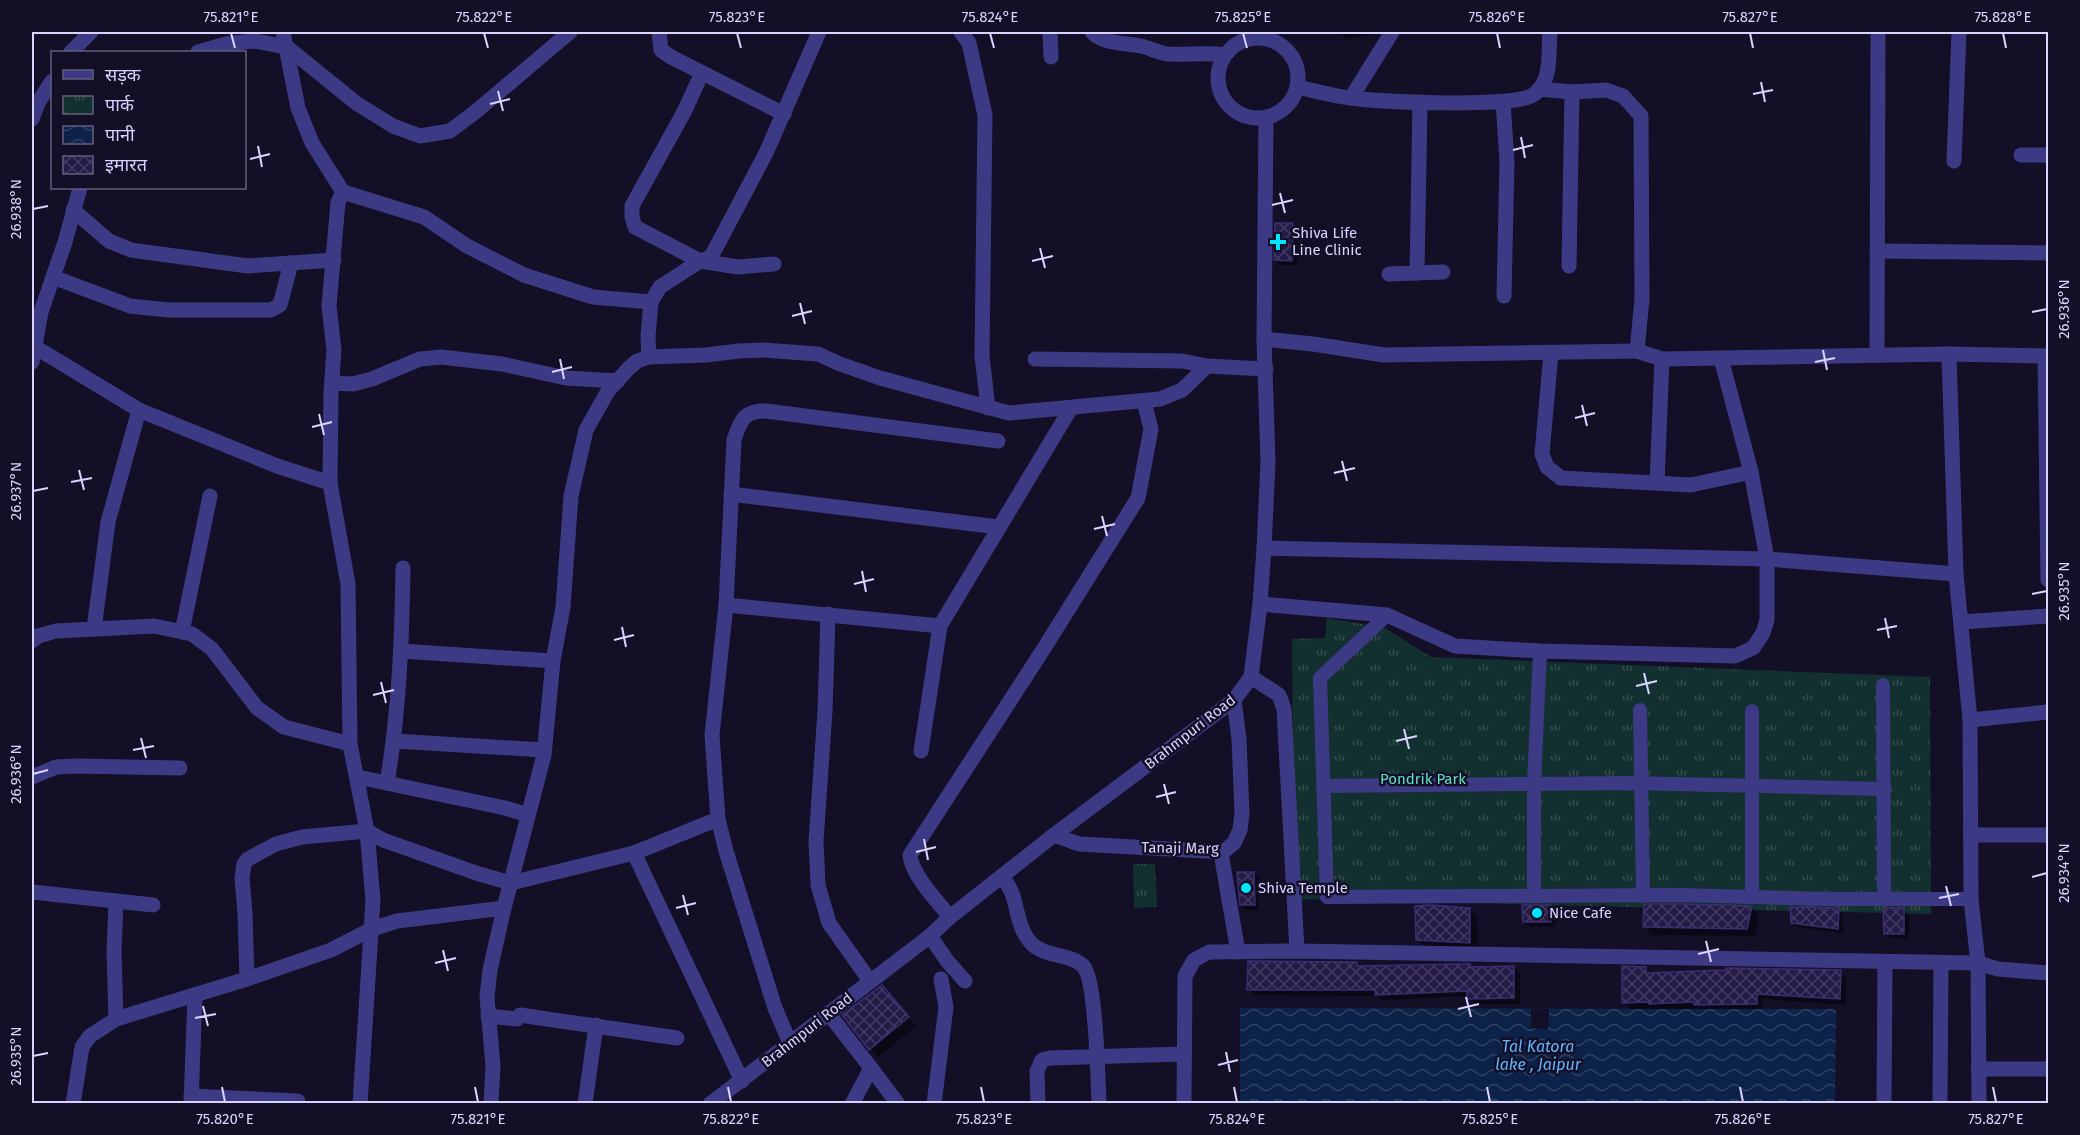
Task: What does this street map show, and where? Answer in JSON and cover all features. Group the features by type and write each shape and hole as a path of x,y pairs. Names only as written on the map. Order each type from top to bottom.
{"street":[{"path":"283,32 298,108 312,143 343,192 424,218 467,246 524,275 593,297 651,302"},
{"path":"202,51 226,44 254,42 287,47 356,103 393,126 420,136 450,131 570,32"},
{"path":"659,32 661,50 784,114"},
{"path":"649,357 651,302 660,287 700,261 711,257 766,153 819,32"},
{"path":"961,32 969,43 985,115 981,356 988,408"},
{"path":"1050,32 1051,57"},
{"path":"1092,32 1107,40 1143,46 1166,54 1225,55"},
{"path":"1351,98 1392,32"},
{"path":"1298,87 1351,98 1420,102 1503,102 1533,95 1546,80 1550,32"},
{"path":"1877,355 1878,32"},
{"path":"1954,161 1959,32"},
{"path":"72,51 88,33"},
{"path":"1249,35 1276,42 1287,50 1295,61 1298,87 1293,98 1277,114 1266,117 1250,117 1236,111 1224,100 1219,85 1219,70 1225,55 1249,35"},
{"path":"702,73 684,112 632,206 635,227 700,261 738,267 774,264"},
{"path":"32,119 38,103 51,83"},
{"path":"1539,89 1572,92 1606,90 1623,96 1641,116 1642,299 1636,351"},
{"path":"1569,266 1572,92"},
{"path":"1417,273 1420,102"},
{"path":"1503,102 1507,161 1504,296"},
{"name":"Brahmpuri Road","path":"710,1104 930,936 950,917 1054,835 1234,700 1251,677 1260,604 1268,462 1264,339 1266,117"},
{"path":"2021,155 2049,155"},
{"path":"80,189 41,312 33,355 139,410 277,466 330,483"},
{"path":"343,192 339,202 329,306 334,350 330,483 348,584 350,744 367,831 373,900 360,1104"},
{"path":"73,210 109,241 131,250 248,266 334,260"},
{"path":"1877,251 2049,253"},
{"path":"53,277 130,306 168,310 270,310 280,305 291,263"},
{"path":"1389,274 1443,272"},
{"path":"1264,339 1384,355 1636,351 1662,359 1949,354 2047,356 2049,580"},
{"path":"491,1104 493,1066 487,997 490,970 544,750 553,661 563,607 571,496 586,430 608,391 637,361 649,357 759,350 818,354 880,378 1009,413 1160,399 1182,390 1207,366"},
{"path":"1551,353 1542,454 1547,467 1561,477 1691,485 1751,472"},
{"path":"1949,354 1956,574 1970,720 1971,899 1978,963 1979,1104"},
{"path":"332,383 353,384 420,359 441,357 502,364 566,378 618,381"},
{"path":"1260,604 1387,615 1455,646 1540,651 1735,656 1753,648 1764,633 1767,620 1767,559 1751,472 1721,358"},
{"path":"1035,359 1182,361 1207,366 1266,369"},
{"path":"1657,483 1662,359"},
{"path":"950,917 916,872 910,862 910,855 1138,498 1151,429 1144,401"},
{"path":"921,751 940,626 1071,408"},
{"path":"94,629 108,522 139,410"},
{"path":"790,1043 775,1008 718,819 712,735 726,605 734,440 739,422 755,410 998,441"},
{"path":"731,494 999,527"},
{"path":"182,632 210,496"},
{"path":"1264,548 1767,559 1956,574"},
{"path":"387,783 394,741 401,651 403,568"},
{"path":"726,605 940,626"},
{"path":"828,614 825,711 816,841 818,885 829,923 870,981"},
{"path":"1387,615 1320,678 1327,897 1643,896 1971,899"},
{"path":"1961,622 2049,616"},
{"path":"32,641 38,636 56,631 154,626 192,634 212,649 257,708 284,727 350,744"},
{"path":"401,651 553,661"},
{"path":"1534,896 1534,783 1540,651"},
{"path":"1251,677 1279,695 1284,709 1297,951"},
{"path":"1883,685 1884,899"},
{"name":"Tanaji Marg","path":"1054,835 1079,844 1223,852 1234,843 1240,830 1242,813 1239,739 1234,700"},
{"path":"1640,710 1643,896"},
{"path":"1752,711 1752,897"},
{"path":"1970,720 2049,712"},
{"path":"394,741 544,750"},
{"path":"32,777 56,767 180,768"},
{"path":"358,777 528,815"},
{"path":"1323,786 1640,783 1885,789"},
{"path":"247,979 242,878 244,864 248,859 276,844 302,837 367,831 383,840 479,874 512,883 634,853 718,819"},
{"path":"1971,835 2049,835"},
{"path":"634,853 699,995 742,1081"},
{"path":"1222,859 1238,952"},
{"path":"1002,876 1012,893 1022,929 1031,942 1043,952 1073,960 1084,967 1090,981 1098,1057 1099,1104"},
{"path":"32,892 153,905"},
{"path":"116,901 114,952 116,1019"},
{"path":"73,1104 82,1047 90,1036 116,1019 247,979 331,950 372,929 397,921 504,908"},
{"path":"930,936 965,981"},
{"path":"1184,1104 1185,976 1194,960 1209,952 1297,951 1978,963 1998,969 2049,973"},
{"path":"1884,1104 1885,962"},
{"path":"1940,1104 1941,963"},
{"path":"934,1104 946,1007 941,979"},
{"path":"195,995 191,1100 298,1101"},
{"path":"828,1013 898,1104"},
{"path":"488,1016 517,1019 520,1015 677,1038"},
{"path":"585,1104 596,1025"},
{"path":"1038,1104 1037,1071 1042,1060 1184,1053"},
{"path":"852,1104 871,1068"},
{"path":"1978,1070 2049,1069"}],"green space":[{"name":"Pondrik Park","path":"1327,618 1385,628 1431,657 1930,677 1931,914 1294,899 1292,639 1325,638"},
{"path":"1133,864 1155,864 1157,907 1134,908"}],"water":[{"name":"Tal Katora lake , Jaipur","path":"1240,1008 1836,1009 1835,1103 1240,1104"}],"pier":[{"path":"1531,1009 1549,1009 1548,1029 1531,1028"}],"building":[{"path":"1275,223 1293,223 1292,261 1274,260"},
{"name":"Shiva Temple","path":"1237,872 1254,872 1255,905 1240,905"},
{"name":"Nice Cafe","path":"1522,905 1551,905 1551,922 1523,922"},
{"path":"1644,905 1752,906 1747,929 1643,927"},
{"path":"1415,906 1470,908 1470,943 1416,940"},
{"path":"1790,907 1839,908 1838,929 1791,923"},
{"path":"1883,908 1904,908 1904,934 1884,934"},
{"path":"1248,961 1357,962 1357,966 1470,964 1470,967 1514,966 1514,998 1467,999 1467,991 1375,995 1375,990 1247,990"},
{"path":"1622,966 1646,967 1646,973 1726,970 1726,968 1841,970 1840,999 1757,994 1757,1004 1622,1003"},
{"path":"882,985 909,1017 869,1050 842,1015"}],"place":[{"name":"Shiva Life Line Clinic","path":"1278,242"},
{"name":"Shiva Temple","path":"1246,888"},
{"name":"Nice Cafe","path":"1537,913"}]}
